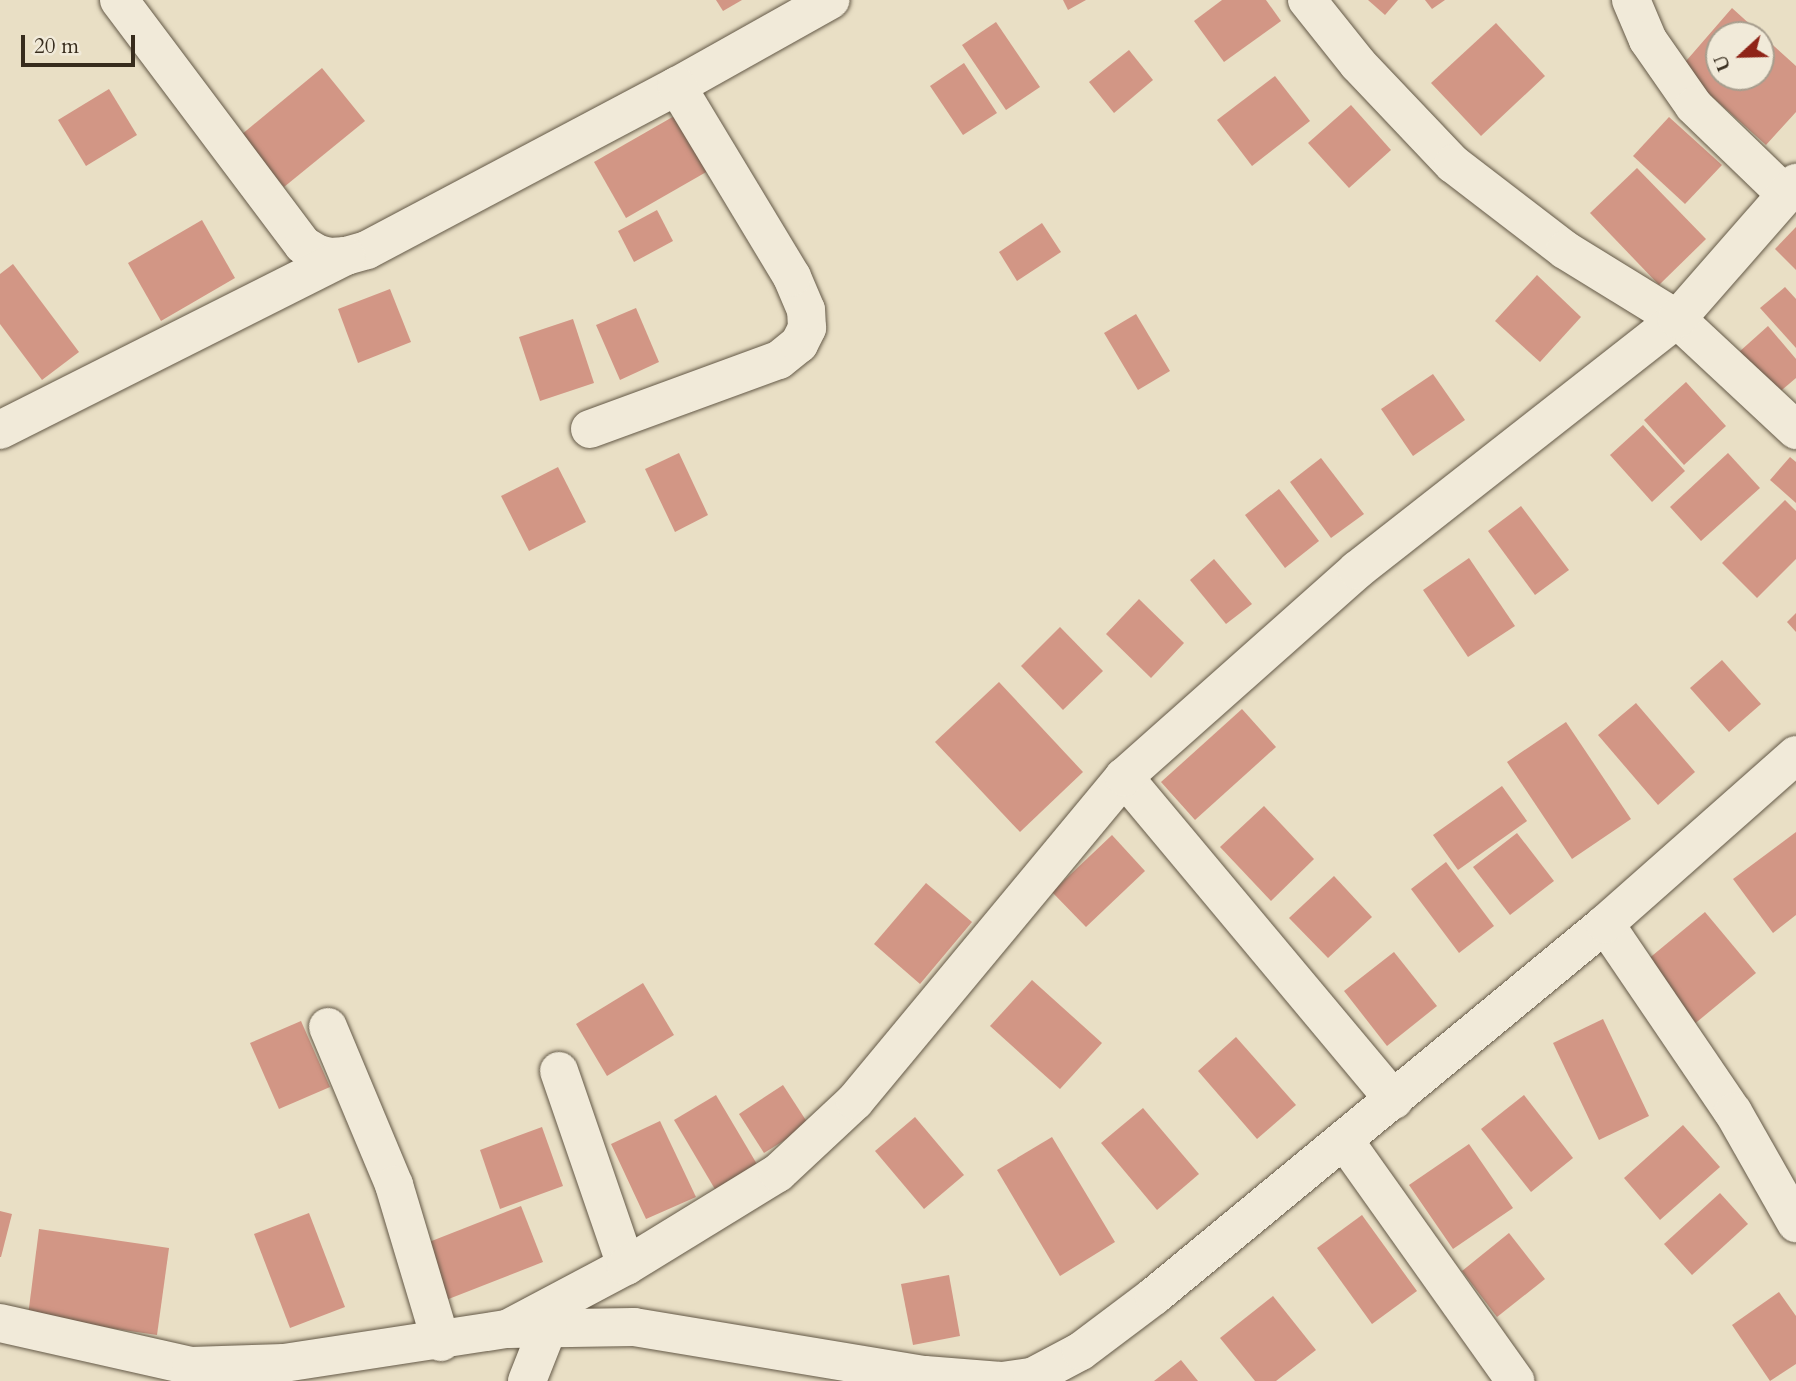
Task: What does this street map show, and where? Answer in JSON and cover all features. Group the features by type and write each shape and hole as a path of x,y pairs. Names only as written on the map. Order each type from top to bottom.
{"street":[{"path":"119,0 303,245 318,254 346,256"},
{"path":"0,430 346,256 367,250 677,86 830,0"},
{"path":"1307,0 1358,64 1453,164 1565,250 1677,319 1796,430"},
{"path":"507,1329 626,1266 778,1173 855,1101 1124,777 1357,570 1677,319 1791,188 1694,106 1648,40 1631,0"},
{"path":"590,429 779,360 799,344 807,328 806,310 792,277 677,86"},
{"path":"0,1323 189,1374 440,1342 507,1329 634,1327 924,1378 1017,1380 1081,1351 1133,1312 1605,924 1796,755"},
{"path":"1124,777 1394,1100"},
{"path":"1605,924 1733,1112 1796,1223"},
{"path":"328,1027 394,1185 440,1342"},
{"path":"559,1071 626,1266"},
{"path":"1344,1140 1515,1381"},
{"path":"527,1381 548,1328"}],"building":[{"path":"716,0 742,0 723,11"},
{"path":"1063,0 1086,0 1068,10"},
{"path":"1222,0 1266,0 1281,21 1224,62 1194,21"},
{"path":"1368,0 1398,0 1385,15"},
{"path":"1425,0 1445,0 1432,9"},
{"path":"1732,8 1746,21 1721,21"},
{"path":"996,22 1040,87 1006,110 962,45"},
{"path":"1496,23 1545,76 1481,136 1431,83"},
{"path":"1705,39 1705,90 1680,68"},
{"path":"1775,47 1796,66 1796,112 1766,145 1706,91 1775,91"},
{"path":"1129,50 1153,80 1114,113 1089,82"},
{"path":"964,63 997,113 963,135 930,86"},
{"path":"322,68 365,121 284,187 241,135"},
{"path":"1275,76 1310,121 1252,166 1217,120"},
{"path":"109,89 137,135 86,166 58,120"},
{"path":"1351,105 1391,150 1349,188 1308,143"},
{"path":"676,115 708,171 626,218 594,162"},
{"path":"1669,117 1722,165 1685,204 1633,156"},
{"path":"1637,168 1706,239 1659,285 1590,213"},
{"path":"657,210 673,241 634,262 618,231"},
{"path":"202,220 235,278 161,321 128,263"},
{"path":"1042,223 1061,252 1017,281 999,252"},
{"path":"1796,227 1796,270 1775,249"},
{"path":"13,264 79,352 42,380 0,324 0,274"},
{"path":"1537,275 1581,317 1540,362 1495,321"},
{"path":"1785,287 1796,299 1796,348 1760,308"},
{"path":"390,289 411,342 358,363 338,309"},
{"path":"636,308 659,362 620,380 596,325"},
{"path":"1136,314 1170,371 1138,390 1104,333"},
{"path":"573,319 594,383 540,401 519,337"},
{"path":"1768,326 1796,359 1796,378 1776,395 1739,352"},
{"path":"1433,374 1465,420 1413,456 1381,409"},
{"path":"1686,382 1726,426 1684,465 1644,420"},
{"path":"1643,425 1685,471 1652,502 1610,455"},
{"path":"679,453 708,515 675,532 645,469"},
{"path":"1728,453 1760,488 1701,541 1670,507"},
{"path":"1790,457 1796,462 1796,503 1770,480"},
{"path":"1321,458 1364,514 1331,538 1290,482"},
{"path":"558,467 586,522 529,551 501,496"},
{"path":"1279,489 1319,541 1285,568 1245,515"},
{"path":"1785,500 1796,511 1796,559 1757,598 1722,563"},
{"path":"1521,506 1569,570 1535,595 1488,531"},
{"path":"1469,558 1515,626 1468,657 1423,590"},
{"path":"1214,559 1252,604 1226,624 1190,580"},
{"path":"1139,599 1184,643 1151,678 1106,634"},
{"path":"1796,613 1796,632 1787,622"},
{"path":"1060,627 1103,671 1063,710 1021,666"},
{"path":"1722,660 1761,704 1729,732 1690,688"},
{"path":"999,682 1083,772 1020,832 935,742"},
{"path":"1636,703 1695,772 1658,805 1598,735"},
{"path":"1242,709 1276,747 1195,820 1161,782"},
{"path":"1566,722 1631,819 1572,859 1507,762"},
{"path":"1502,786 1527,821 1458,870 1433,835"},
{"path":"1264,806 1314,859 1271,901 1220,847"},
{"path":"1796,832 1796,915 1773,933 1733,879"},
{"path":"1517,833 1554,881 1510,915 1473,867"},
{"path":"1112,835 1145,871 1086,927 1052,892"},
{"path":"1446,862 1494,926 1459,953 1411,889"},
{"path":"1334,876 1372,917 1328,958 1289,918"},
{"path":"926,883 972,922 920,984 874,944"},
{"path":"1705,912 1756,973 1692,1026 1641,965"},
{"path":"1394,952 1437,1006 1387,1046 1344,991"},
{"path":"1032,980 1102,1043 1060,1089 990,1026"},
{"path":"643,983 674,1035 607,1076 576,1024"},
{"path":"1603,1019 1649,1116 1599,1140 1553,1043"},
{"path":"301,1021 330,1087 279,1109 250,1043"},
{"path":"1236,1037 1296,1105 1257,1139 1198,1071"},
{"path":"783,1085 809,1125 764,1153 739,1114"},
{"path":"716,1095 764,1176 722,1201 674,1120"},
{"path":"1524,1095 1573,1158 1531,1192 1481,1129"},
{"path":"1143,1108 1199,1174 1157,1210 1101,1143"},
{"path":"915,1117 964,1175 924,1209 875,1151"},
{"path":"660,1121 696,1197 646,1219 611,1144"},
{"path":"1683,1125 1720,1167 1660,1220 1624,1178"},
{"path":"542,1127 563,1186 500,1209 480,1150"},
{"path":"1052,1137 1115,1242 1060,1276 997,1170"},
{"path":"1469,1144 1513,1208 1453,1249 1409,1185"},
{"path":"1720,1193 1748,1224 1692,1275 1664,1244"},
{"path":"521,1206 543,1262 446,1300 424,1244"},
{"path":"0,1211 12,1214 1,1257 0,1257"},
{"path":"309,1213 345,1307 290,1328 254,1234"},
{"path":"1362,1215 1417,1291 1372,1324 1317,1248"},
{"path":"39,1229 169,1248 157,1335 28,1316"},
{"path":"1509,1233 1545,1279 1497,1317 1462,1271"},
{"path":"949,1275 960,1336 913,1345 901,1284"},
{"path":"1779,1292 1796,1316 1796,1364 1770,1381 1732,1325"},
{"path":"1273,1296 1316,1350 1276,1381 1255,1381 1220,1338"},
{"path":"1181,1360 1198,1381 1154,1381"}]}
